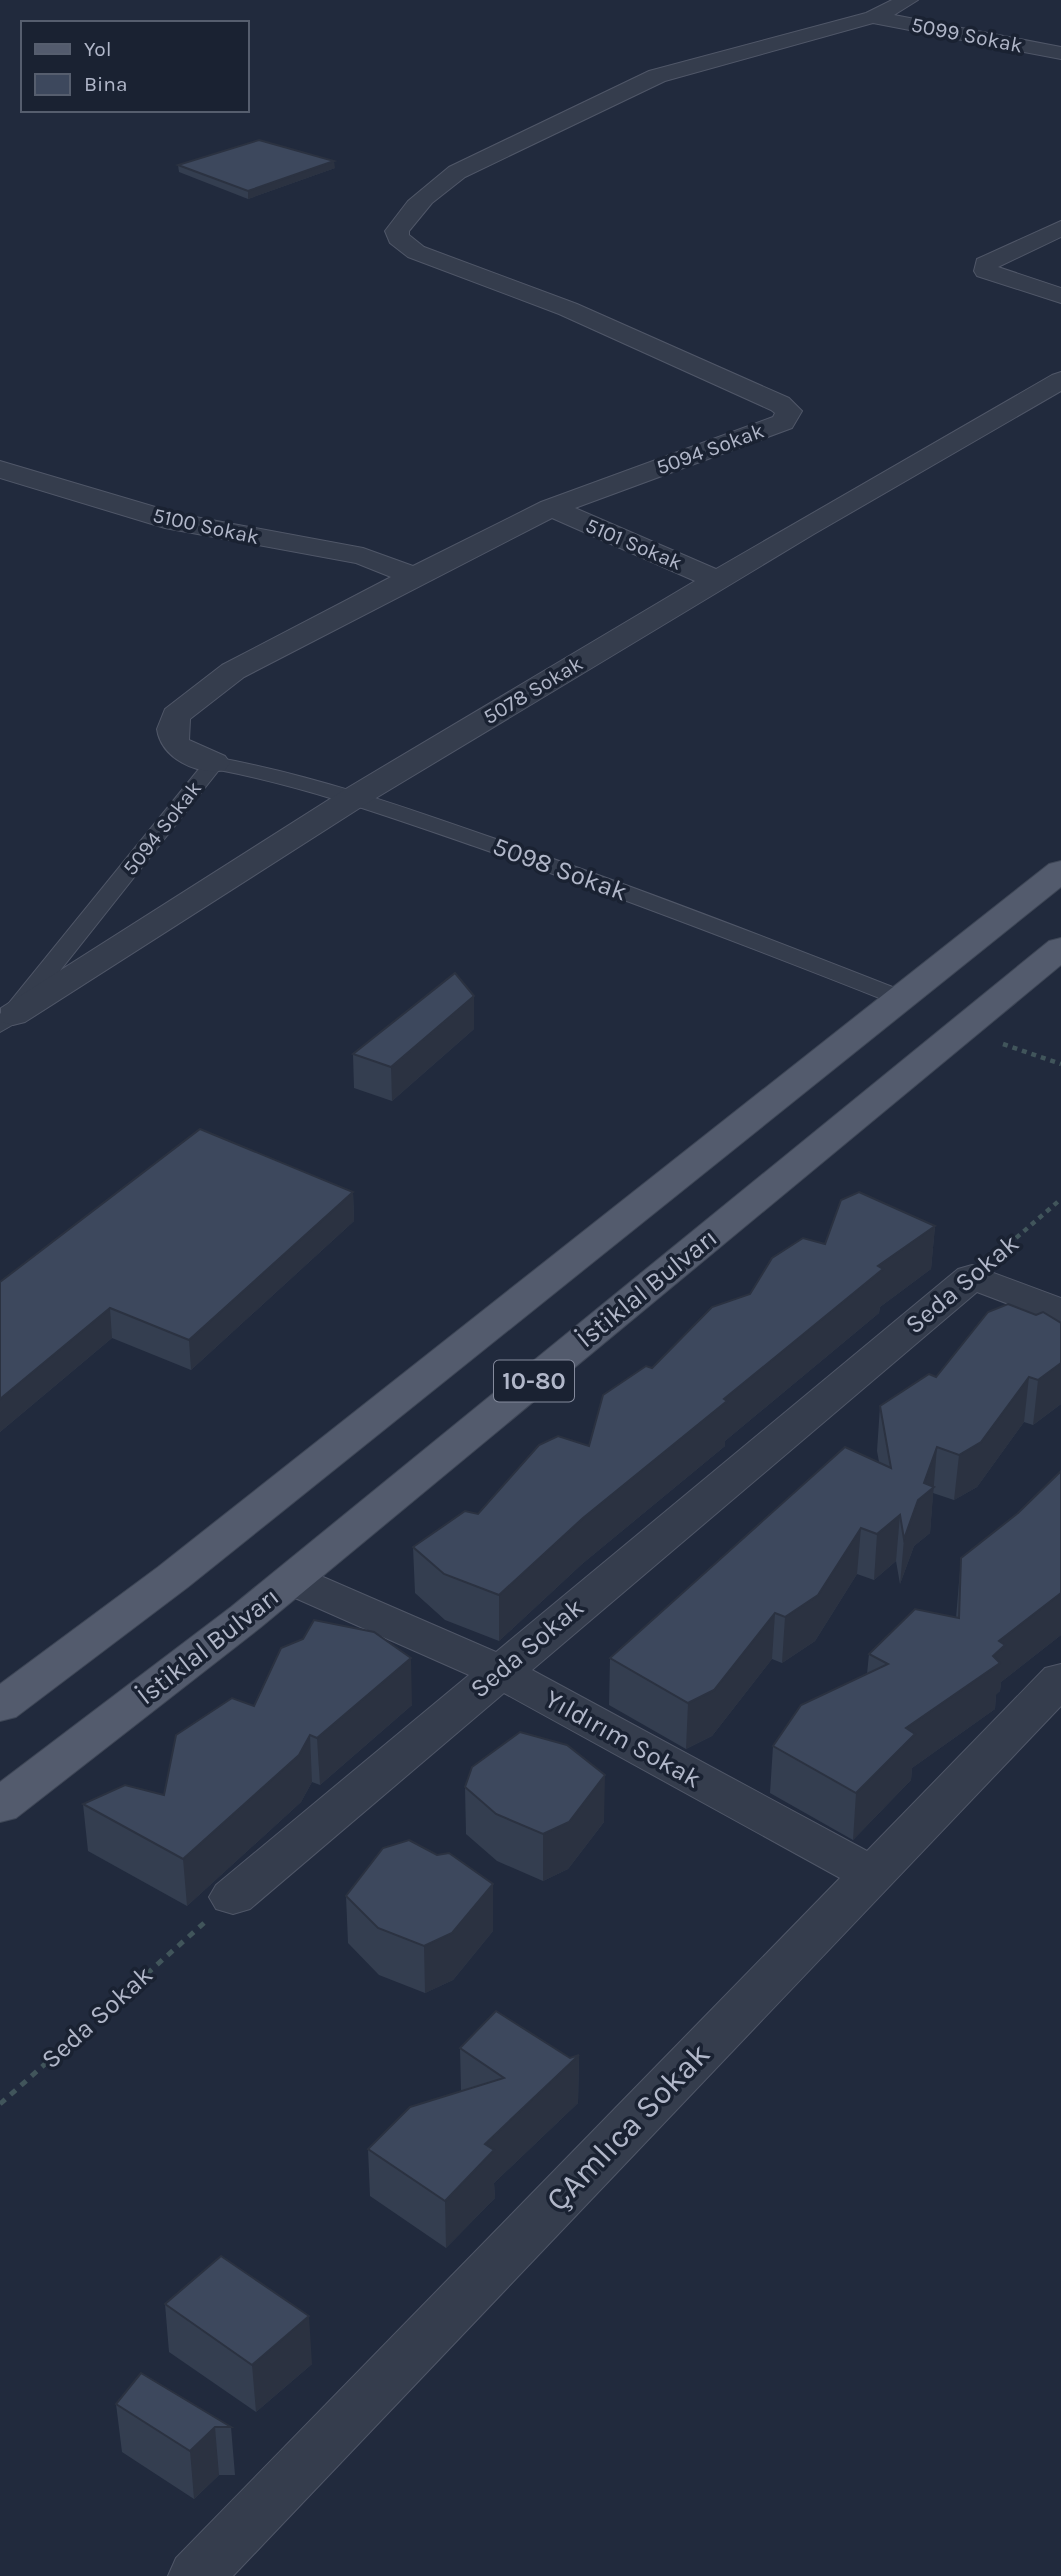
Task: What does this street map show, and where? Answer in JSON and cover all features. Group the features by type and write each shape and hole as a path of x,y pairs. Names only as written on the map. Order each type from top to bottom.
{"main road":[{"name":"10-80","path":"0,1706 173,1577 1061,871"},
{"name":"İstiklal Bulvarı","path":"0,1806 292,1580 962,1030 1057,956"}],"street":[{"name":"5094 Sokak","path":"214,763 183,751 174,742 172,729 176,715 233,671 551,508 783,422 789,411 568,309 416,252 398,238 397,231 401,222 433,190 457,172 657,76 873,17 908,0"},
{"name":"5099 Sokak","path":"873,17 1061,53"},
{"path":"1061,228 986,264 986,271 1061,296"},
{"name":"5078 Sokak","path":"7,1020 355,797 718,580 1061,380"},
{"name":"5100 Sokak","path":"0,469 176,522 363,556 414,576"},
{"name":"5101 Sokak","path":"551,508 718,580"},
{"path":"972,1277 1061,1312"},
{"name":"Seda Sokak","path":"233,1897 499,1671 972,1277"},
{"name":"Yıldırım Sokak","path":"292,1580 499,1671 871,1874"},
{"name":"ÇAmlıca Sokak","path":"196,2576 1061,1679"}],"lane":[{"name":"5098 Sokak","path":"214,763 274,773 355,797 559,867 900,998"},
{"name":"5094 Sokak","path":"7,1020 214,763"}],"path":[{"path":"962,1030 1061,1064"},
{"name":"Seda Sokak","path":"972,1277 1061,1199"},
{"name":"Seda Sokak","path":"0,2104 233,1897"}],"building":[{"path":"259,140 334,161 248,191 178,165"},
{"path":"455,973 474,996 391,1067 353,1054"},
{"path":"200,1129 353,1192 189,1340 110,1308 0,1399 0,1282"},
{"path":"859,1192 935,1226 878,1266 883,1269 583,1518 499,1595 444,1574 413,1547 465,1511 478,1514 539,1445 558,1436 589,1446 603,1395 646,1366 652,1368 712,1307 750,1294 772,1258 803,1238 825,1244 841,1200"},
{"path":"1008,1304 1036,1315 1043,1312 1061,1323 1061,1363 1038,1380 1029,1377 981,1442 959,1455 937,1447 924,1483 934,1487 918,1500 904,1539 900,1515 877,1534 861,1528 818,1595 785,1617 775,1613 714,1690 688,1703 610,1658 845,1447 891,1468 880,1406 929,1374 936,1377 988,1312"},
{"path":"1061,1471 1061,1593 999,1641 1005,1645 993,1656 1000,1663 906,1728 915,1734 856,1793 773,1746 801,1705 888,1664 869,1654 915,1609 959,1618 961,1558 1018,1513"},
{"path":"314,1620 374,1632 411,1658 317,1738 310,1735 299,1755 183,1859 83,1804 125,1785 164,1795 176,1735 232,1698 254,1706 281,1648 303,1639"},
{"path":"520,1732 567,1745 605,1775 569,1822 543,1834 496,1814 465,1787 472,1767"},
{"path":"409,1840 437,1855 449,1853 493,1884 452,1933 424,1946 378,1928 346,1896 383,1848"},
{"path":"496,2011 570,2058 579,2055 485,2144 494,2150 445,2201 368,2149 410,2107 504,2078 460,2048"},
{"path":"221,2256 309,2316 252,2365 165,2304"},
{"path":"141,2373 231,2427 215,2427 190,2451 116,2404"}]}
